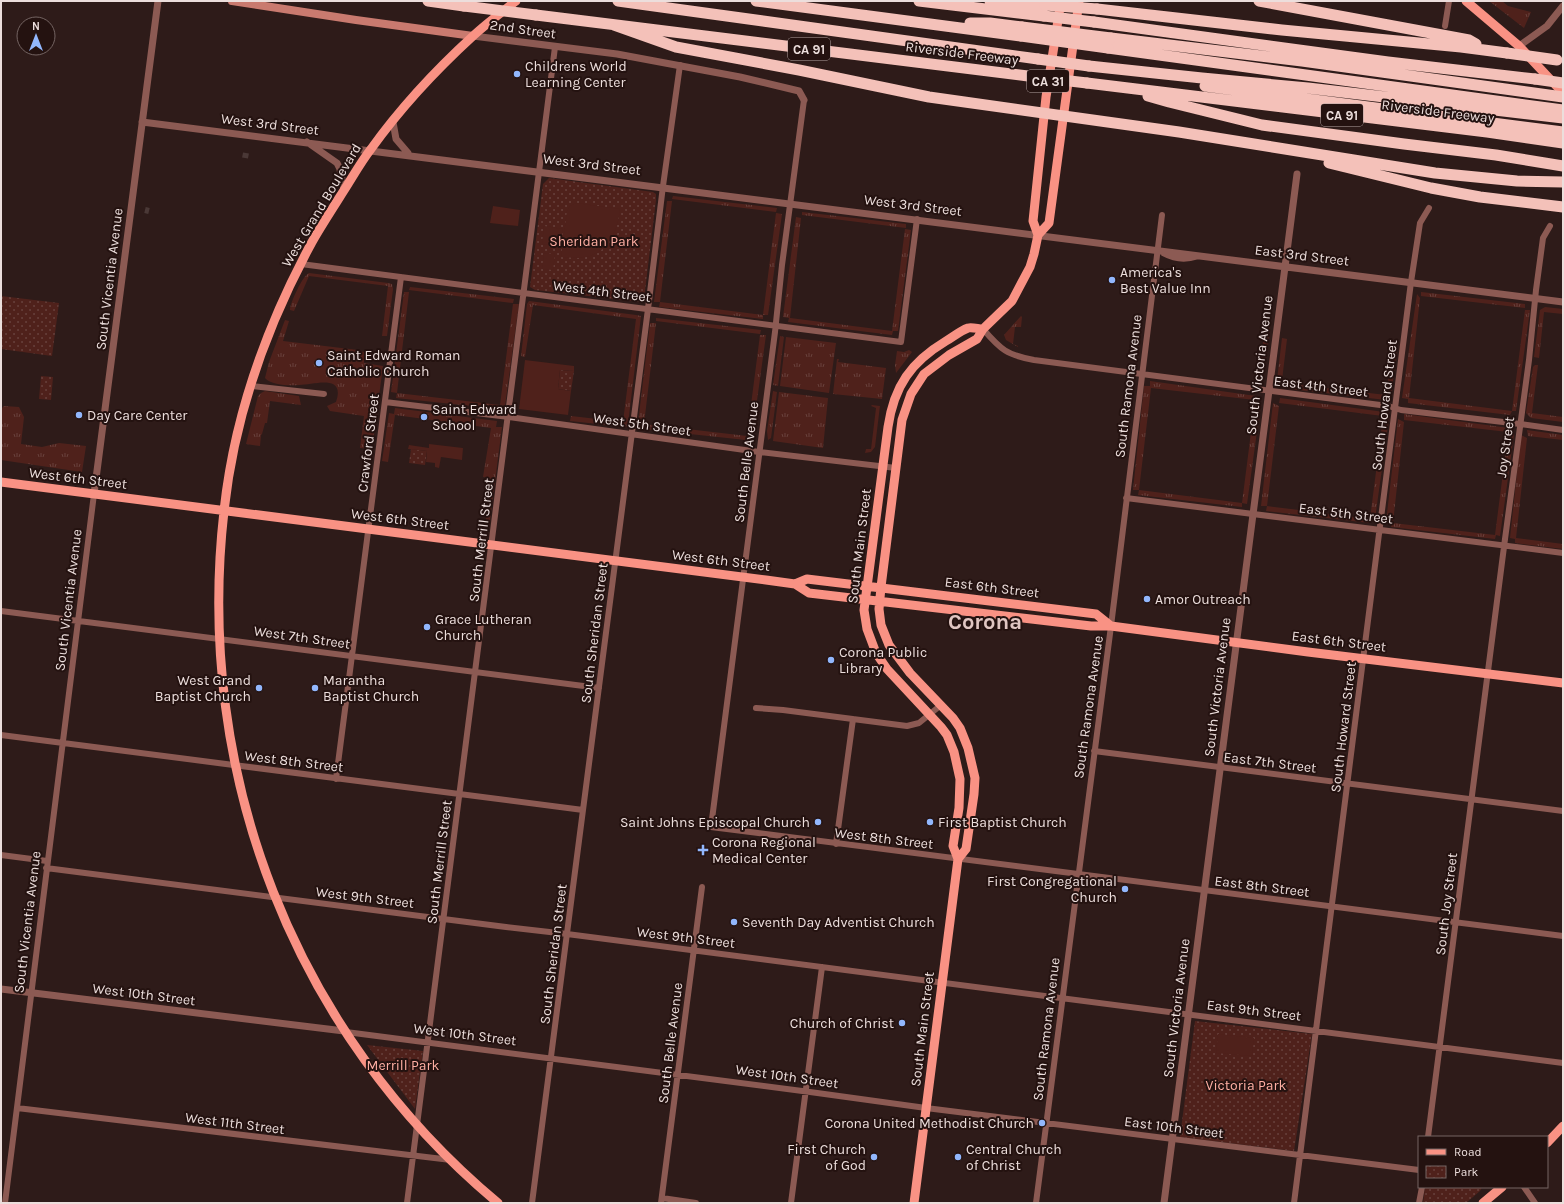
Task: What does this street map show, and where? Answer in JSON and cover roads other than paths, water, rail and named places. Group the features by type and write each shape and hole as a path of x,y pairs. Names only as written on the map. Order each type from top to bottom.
{"highway":[{"name":"Riverside Freeway","path":"428,1 1121,88 1479,131 1563,143"},
{"path":"618,1 1089,66 1308,88 1561,108"},
{"path":"756,1 937,24 1021,31 1436,92 1450,90 1561,108"},
{"path":"919,1 952,5 1045,10 1097,9 1282,30 1494,51 1560,60"},
{"path":"952,5 975,1"},
{"path":"990,1 1045,10 1094,22 1388,62 1563,83"},
{"path":"1259,1 1469,40 1494,51"},
{"path":"614,25 676,48 799,70 929,97 1243,142 1434,173 1517,181 1563,182"},
{"path":"1110,43 1302,61 1545,94 1561,108"},
{"path":"1128,70 1134,75 1142,78 1563,132"},
{"path":"1121,88 1169,102 1262,125 1496,155 1563,166"},
{"path":"1243,142 1431,188 1480,197 1563,207"}],"main road":[{"name":"2nd Street","path":"232,1 473,36"},
{"name":"West Grand Boulevard","path":"498,1203 451,1160 417,1125 367,1064 344,1031 309,972 291,937 275,898 251,831 234,766 223,699 218,638 219,577 224,510 233,456 252,386 273,324 301,264 318,230 371,149 393,122 424,86 473,36 516,1"},
{"name":"South Main Street","path":"1038,235 1033,221 1044,113 1061,1"},
{"name":"South Main Street","path":"958,859 966,849 974,800 975,778 968,748 960,728 942,705 910,673 889,645 881,625 879,600 902,420 907,403 924,374 949,355 977,339 983,329 1012,300 1030,268 1038,235 1049,223 1079,1"},
{"path":"1466,1 1519,46 1563,93"},
{"name":"South Main Street","path":"914,1203 958,859 953,846 959,808 960,779 954,752 947,735 931,715 887,669 876,653 866,629 864,610 866,586 892,405 900,386 906,375 919,360 933,348 969,328 983,329"},
{"name":"West 6th Street","path":"1,482 795,584 810,593 865,599"},
{"name":"West 6th Street","path":"795,584 807,579 866,586"},
{"name":"East 6th Street","path":"866,586 1096,614 1111,626"},
{"name":"East 6th Street","path":"865,599 1091,626 1111,626 1236,641 1364,659 1563,683"},
{"path":"1548,1142 1563,1126"},
{"path":"1482,1203 1501,1188"}],"street":[{"name":"South Vicentia Avenue","path":"5,1203 46,868 158,1"},
{"path":"1445,26 1449,1"},
{"path":"1519,46 1547,26 1563,6"},
{"name":"2nd Street","path":"473,36 617,54 680,65 798,91 802,94 804,100"},
{"name":"South Merrill Street","path":"407,1203 509,417 555,47"},
{"name":"South Sheridan Street","path":"532,1203 616,561 663,186 680,65"},
{"name":"South Belle Avenue","path":"711,827 804,100"},
{"name":"West 3rd Street","path":"142,122 408,153 1038,235"},
{"path":"393,122 396,139 408,153"},
{"path":"305,141 337,163 340,169 344,190"},
{"name":"South Victoria Avenue","path":"1164,1203 1297,174"},
{"name":"South Howard Street","path":"1294,1203 1420,223 1429,208"},
{"name":"South Ramona Avenue","path":"1036,1203 1111,626 1126,498 1145,375 1162,215"},
{"name":"West 4th Street","path":"301,264 901,342 917,219"},
{"name":"Joy Street","path":"1488,673 1543,238 1550,226"},
{"path":"1038,235 1159,250"},
{"name":"East 3rd Street","path":"1159,250 1171,256 1184,259 1196,254 1563,302"},
{"name":"Crawford Street","path":"336,779 401,277"},
{"path":"983,329 998,346 1012,355 1034,360 1145,375"},
{"name":"East 4th Street","path":"1145,375 1396,408 1416,412 1563,430"},
{"path":"252,386 324,394"},
{"name":"West 5th Street","path":"385,402 509,417 759,452 896,468"},
{"name":"East 5th Street","path":"1126,498 1563,553"},
{"name":"West 7th Street","path":"1,611 599,688"},
{"name":"South Joy Street","path":"1428,1136 1488,673"},
{"path":"756,708 783,710 907,726 919,723 942,705"},
{"path":"836,844 853,719"},
{"name":"West 8th Street","path":"1,735 583,810"},
{"name":"East 7th Street","path":"1094,751 1563,811"},
{"name":"West 8th Street","path":"711,827 958,859"},
{"path":"1,855 47,861"},
{"name":"East 8th Street","path":"958,859 1563,936"},
{"name":"West 9th Street","path":"46,868 942,983"},
{"name":"South Belle Avenue","path":"662,1201 702,887"},
{"path":"791,1203 822,967"},
{"name":"East 9th Street","path":"942,983 1563,1063"},
{"name":"West 10th Street","path":"1,989 344,1031 926,1108"},
{"name":"West 11th Street","path":"17,1108 413,1157 451,1160"},
{"name":"East 10th Street","path":"926,1108 1418,1170"},
{"path":"1419,1203 1422,1188"},
{"path":"1525,1188 1535,1203"},
{"path":"662,1201 696,1203"}],"tunnel":[{"path":"245,158 246,153"},
{"path":"145,210 149,211"}],"place":[{"name":"Childrens World Learning Center","path":"517,74"},
{"name":"America's Best Value Inn","path":"1112,280"},
{"name":"Saint Edward Roman Catholic Church","path":"319,363"},
{"name":"Day Care Center","path":"79,415"},
{"name":"Saint Edward School","path":"424,417"},
{"name":"Amor Outreach","path":"1147,599"},
{"name":"Grace Lutheran Church","path":"427,627"},
{"name":"Corona Public Library","path":"831,660"},
{"name":"West Grand Baptist Church","path":"259,688"},
{"name":"Marantha Baptist Church","path":"315,688"},
{"name":"Saint Johns Episcopal Church","path":"818,822"},
{"name":"First Baptist Church","path":"930,822"},
{"name":"Corona Regional Medical Center","path":"703,850"},
{"name":"First Congregational Church","path":"1125,889"},
{"name":"Seventh Day Adventist Church","path":"734,922"},
{"name":"Church of Christ","path":"902,1023"},
{"name":"Corona United Methodist Church","path":"1042,1123"},
{"name":"First Church of God","path":"874,1157"},
{"name":"Central Church of Christ","path":"958,1157"}],"district":[{"name":"Corona","path":"985,621"}],"park label":[{"name":"Sheridan Park","path":"594,241"},
{"name":"Merrill Park","path":"403,1065"},
{"name":"Victoria Park","path":"1246,1085"}]}
